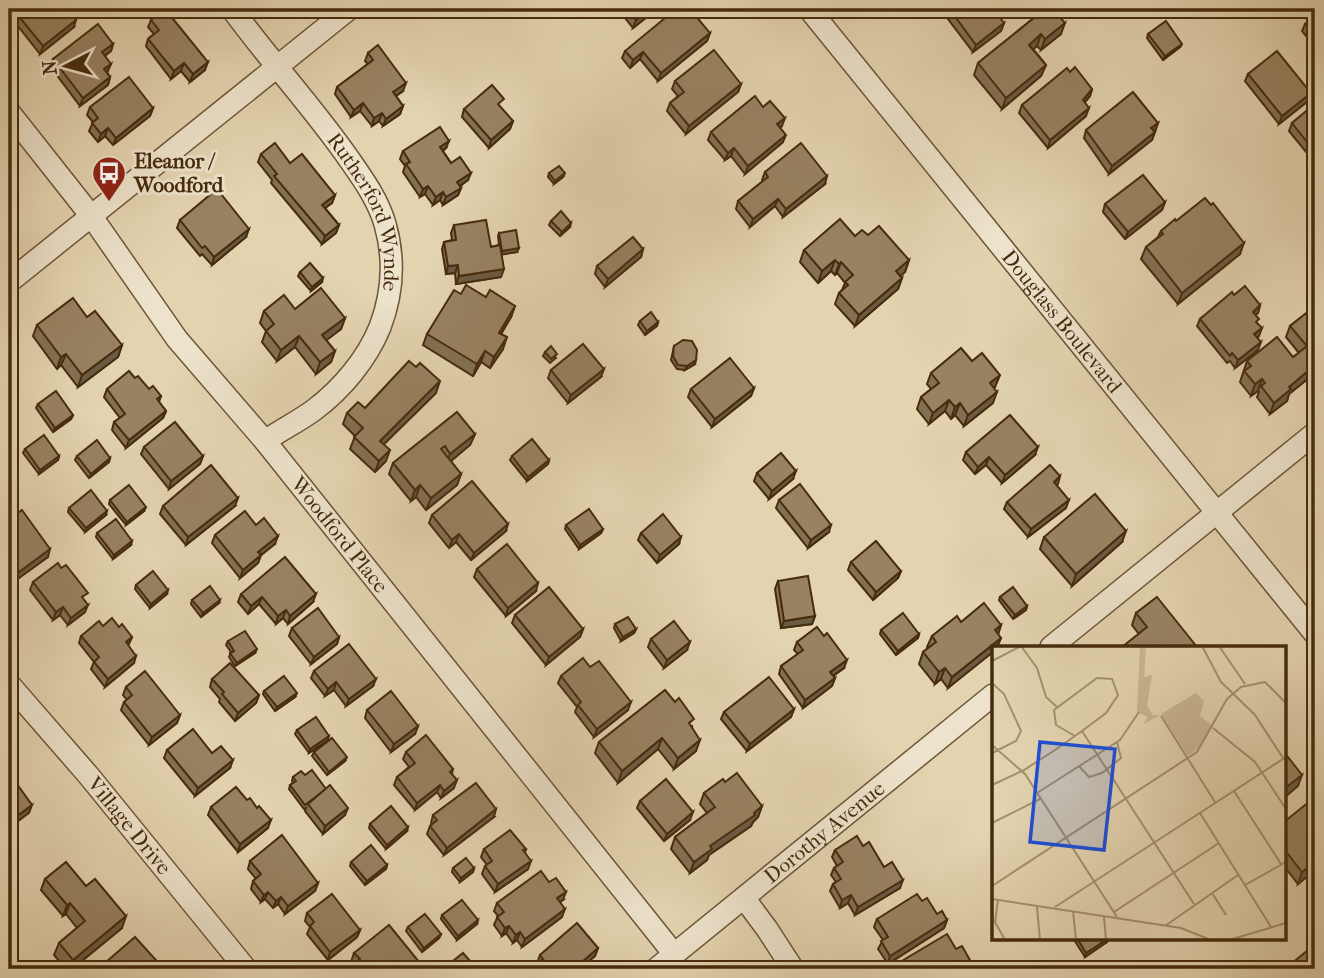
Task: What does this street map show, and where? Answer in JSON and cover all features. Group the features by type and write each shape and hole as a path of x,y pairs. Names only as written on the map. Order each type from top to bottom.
{"street":[{"name":"Rutherford Wynde","path":"232,9 327,127 371,191 384,221 392,269 386,312 367,352 352,374 314,410 265,441"},
{"path":"9,282 349,9"},
{"name":"Douglass Boulevard","path":"809,9 1315,634"},
{"name":"Woodford Place","path":"9,112 92,217 177,339 265,441 674,954"},
{"path":"1052,646 1315,433"},
{"name":"Village Drive","path":"9,684 89,776 246,969"},
{"name":"Dorothy Avenue","path":"656,969 992,696"},
{"path":"744,898 768,929 793,969"}],"building":[{"path":"22,9 61,9 66,15 70,12 76,20 43,46 16,13"},
{"path":"165,9 208,62 193,74 184,63 174,71 148,39 159,30 151,20"},
{"path":"627,9 650,9 636,20"},
{"path":"676,9 690,9 710,33 661,73 643,52 633,60 625,51"},
{"path":"993,9 1004,23 976,45 951,11"},
{"path":"1045,9 1053,9 1065,23 1045,39 1041,34 1029,45 1046,65 1006,98 978,63"},
{"path":"1315,16 1315,36 1305,24"},
{"path":"1166,21 1182,44 1165,56 1148,34"},
{"path":"98,24 113,44 102,52 111,64 104,69 110,77 83,98 53,59"},
{"path":"378,45 406,83 393,92 403,106 386,119 382,113 374,118 363,103 354,110 337,87 373,60 368,53"},
{"path":"714,50 741,84 689,126 670,103 684,92 675,81"},
{"path":"1277,51 1311,93 1282,116 1248,74"},
{"path":"1075,67 1092,89 1083,100 1089,108 1050,140 1022,105 1067,68 1070,72"},
{"path":"129,77 153,108 116,138 108,128 101,134 92,123 98,118 90,107"},
{"path":"492,85 504,99 498,104 513,121 491,140 464,109"},
{"path":"1133,92 1158,123 1151,128 1155,132 1112,166 1086,130"},
{"path":"755,96 763,107 770,101 785,118 777,124 786,135 748,166 734,148 728,153 711,132"},
{"path":"1312,106 1315,109 1315,152 1292,123"},
{"path":"440,127 449,141 440,147 451,163 460,157 471,173 457,182 461,188 446,197 443,192 436,197 428,186 423,189 406,164 410,162 403,151"},
{"path":"275,143 290,163 302,154 335,195 322,205 339,225 325,236 274,176 277,174 261,154"},
{"path":"801,143 827,176 786,209 778,199 753,219 738,201 768,177 765,172"},
{"path":"559,166 565,173 555,181 549,173"},
{"path":"1143,175 1165,202 1128,232 1105,204"},
{"path":"217,189 249,229 214,257 205,246 202,248 180,220"},
{"path":"1205,198 1211,205 1213,203 1244,243 1182,293 1146,247 1163,234 1161,231 1175,219 1176,221"},
{"path":"561,211 571,223 562,232 551,221"},
{"path":"840,219 855,236 862,230 868,235 879,226 909,260 896,271 902,278 859,315 839,293 848,285 845,282 853,275 841,262 839,264 835,260 822,271 804,250"},
{"path":"486,220 491,247 500,245 504,269 459,276 458,265 448,266 444,242 456,240 454,225"},
{"path":"516,230 519,248 502,251 499,233"},
{"path":"633,237 643,249 608,279 597,266"},
{"path":"310,263 323,278 312,287 300,272"},
{"path":"466,285 486,297 490,290 515,306 499,333 507,337 494,357 485,351 477,364 427,334 454,290 461,294"},
{"path":"1245,286 1260,305 1253,312 1259,319 1256,322 1262,328 1254,334 1261,342 1238,360 1232,353 1230,356 1200,319 1232,292 1234,295"},
{"path":"321,288 345,318 322,335 335,351 320,362 299,336 281,350 266,331 274,324 264,311 284,295 295,309"},
{"path":"73,298 87,317 95,311 122,345 82,375 66,354 61,357 37,325"},
{"path":"1314,307 1315,365 1274,403 1261,386 1265,383 1262,379 1255,384 1244,371 1251,366 1247,361 1277,337 1293,357 1307,346 1290,326"},
{"path":"651,312 658,322 647,331 640,321"},
{"path":"683,340 692,341 697,350 696,360 687,366 678,365 673,356 674,346"},
{"path":"583,344 604,369 571,395 551,370"},
{"path":"551,346 557,354 551,359 545,352"},
{"path":"961,348 972,361 982,353 1000,375 990,383 997,392 968,415 960,403 955,407 949,400 933,413 921,397 939,383 931,373"},
{"path":"730,358 754,388 715,419 691,389"},
{"path":"409,361 416,367 420,363 440,381 380,441 390,450 379,461 354,437 363,428 347,413 358,402 365,408"},
{"path":"129,371 135,378 138,376 149,389 153,386 161,396 157,399 166,411 129,440 114,422 125,414 107,389"},
{"path":"56,391 73,415 55,428 38,404"},
{"path":"457,412 475,434 450,454 445,446 441,449 461,474 431,498 420,485 415,490 393,463"},
{"path":"1010,415 1038,447 1005,475 989,457 978,467 966,452"},
{"path":"175,422 203,456 171,481 144,447"},
{"path":"44,435 59,456 40,470 25,449"},
{"path":"532,439 549,460 528,477 512,456"},
{"path":"97,440 110,458 91,474 77,456"},
{"path":"781,453 796,471 772,491 757,473"},
{"path":"211,465 238,498 188,537 163,506"},
{"path":"1050,465 1060,476 1054,482 1069,500 1031,529 1007,502"},
{"path":"9,467 15,476 9,481"},
{"path":"472,481 508,524 474,553 459,534 452,540 432,515"},
{"path":"800,484 831,525 811,540 779,500"},
{"path":"129,485 146,507 127,522 110,500"},
{"path":"91,490 107,511 86,528 69,508"},
{"path":"1095,494 1126,531 1076,574 1044,537"},
{"path":"589,509 603,529 580,545 566,525"},
{"path":"22,510 50,549 19,572 9,558 9,519"},
{"path":"245,511 256,525 264,518 278,536 258,552 261,555 243,570 215,535"},
{"path":"663,514 681,537 660,555 641,533"},
{"path":"116,519 132,541 114,555 97,533"},
{"path":"876,541 901,571 876,592 851,562"},
{"path":"507,544 538,583 508,608 477,569"},
{"path":"285,557 316,594 290,616 286,610 278,616 262,597 251,606 241,594"},
{"path":"58,563 61,568 66,565 88,593 82,597 88,605 71,618 63,607 56,612 33,582"},
{"path":"153,571 168,590 151,604 136,585"},
{"path":"808,576 815,616 784,621 778,581"},
{"path":"210,586 220,600 203,613 192,600"},
{"path":"549,587 583,629 549,657 515,615"},
{"path":"1013,587 1027,606 1015,615 1000,597"},
{"path":"1157,597 1196,646 1123,646 1147,627 1136,613"},
{"path":"984,603 1001,625 995,630 1001,638 952,677 945,668 939,672 923,652 936,642 932,636 957,616 961,622"},
{"path":"318,608 339,637 314,657 292,628"},
{"path":"903,613 919,634 898,651 881,630"},
{"path":"628,617 636,629 623,637 615,624"},
{"path":"112,618 119,627 122,624 132,637 126,642 136,656 108,679 94,662 99,657 81,636 99,621 103,626"},
{"path":"674,621 690,642 667,660 651,639"},
{"path":"817,627 824,636 827,633 847,660 830,672 835,678 805,700 781,666 803,650 797,642"},
{"path":"245,631 257,649 237,663 230,653 234,651 228,641"},
{"path":"349,644 376,679 349,699 336,682 328,689 314,671"},
{"path":"583,658 590,667 599,661 631,702 597,729 578,705 581,702 561,676"},
{"path":"230,663 259,695 238,713 212,679"},
{"path":"145,671 180,715 152,737 124,702 132,695 126,687"},
{"path":"284,676 297,693 277,707 264,691"},
{"path":"769,677 794,709 750,744 724,712"},
{"path":"665,690 675,702 679,698 694,719 689,723 700,740 678,758 662,738 622,771 599,742"},
{"path":"391,691 418,726 394,744 367,710"},
{"path":"316,717 329,736 310,749 297,730"},
{"path":"193,729 212,753 221,746 233,760 198,788 167,750"},
{"path":"426,735 453,769 450,772 457,780 444,791 440,785 417,803 397,777 415,763 406,752"},
{"path":"332,738 347,757 329,772 314,752"},
{"path":"1286,755 1302,775 1286,787"},
{"path":"312,770 326,789 305,805 290,785 296,781 293,777 301,771 305,775"},
{"path":"9,773 32,805 9,822"},
{"path":"737,773 762,806 755,815 710,846 712,849 694,862 675,837 715,807 704,793 723,779 725,782"},
{"path":"666,779 693,812 667,834 640,801"},
{"path":"476,783 496,809 447,848 430,826 437,820 433,815"},
{"path":"330,785 348,808 325,826 308,804"},
{"path":"236,787 271,820 240,844 211,807"},
{"path":"1315,797 1315,862 1302,872 1286,852 1286,820"},
{"path":"391,806 408,827 387,845 370,824"},
{"path":"510,830 526,849 523,850 531,861 498,884 485,866 492,861 484,849"},
{"path":"282,835 318,883 288,906 281,897 276,901 268,892 264,895 253,881 261,874 250,861"},
{"path":"857,836 863,846 869,842 884,867 892,862 903,880 858,907 851,895 842,900 833,884 841,879 834,868 843,862 835,850"},
{"path":"371,845 387,865 367,881 351,862"},
{"path":"466,858 474,868 461,878 453,868"},
{"path":"66,862 86,886 95,879 126,916 73,960 59,943 85,921 45,879"},
{"path":"541,871 549,882 556,878 566,892 557,898 565,909 525,939 520,932 516,935 509,926 505,928 497,917 504,912 497,903"},
{"path":"332,894 360,930 330,952 310,926 314,922 307,913"},
{"path":"917,894 922,901 927,898 937,914 942,911 947,920 890,956 881,941 888,937 877,919"},
{"path":"462,900 478,920 458,936 442,915"},
{"path":"425,914 441,934 424,948 408,927"},
{"path":"577,923 598,948 574,969 538,969 535,966 543,959 540,955"},
{"path":"389,925 424,968 355,969 352,966 360,959 354,953"},
{"path":"947,934 956,949 962,946 975,969 904,969 900,962"},
{"path":"135,937 164,969 98,969"},
{"path":"1078,940 1106,940 1086,953"},
{"path":"1308,950 1315,959 1315,969 1285,969"},
{"path":"463,953 477,969 443,969"}],"place":[{"name":"Eleanor / Woodford","path":"109,203"}]}
